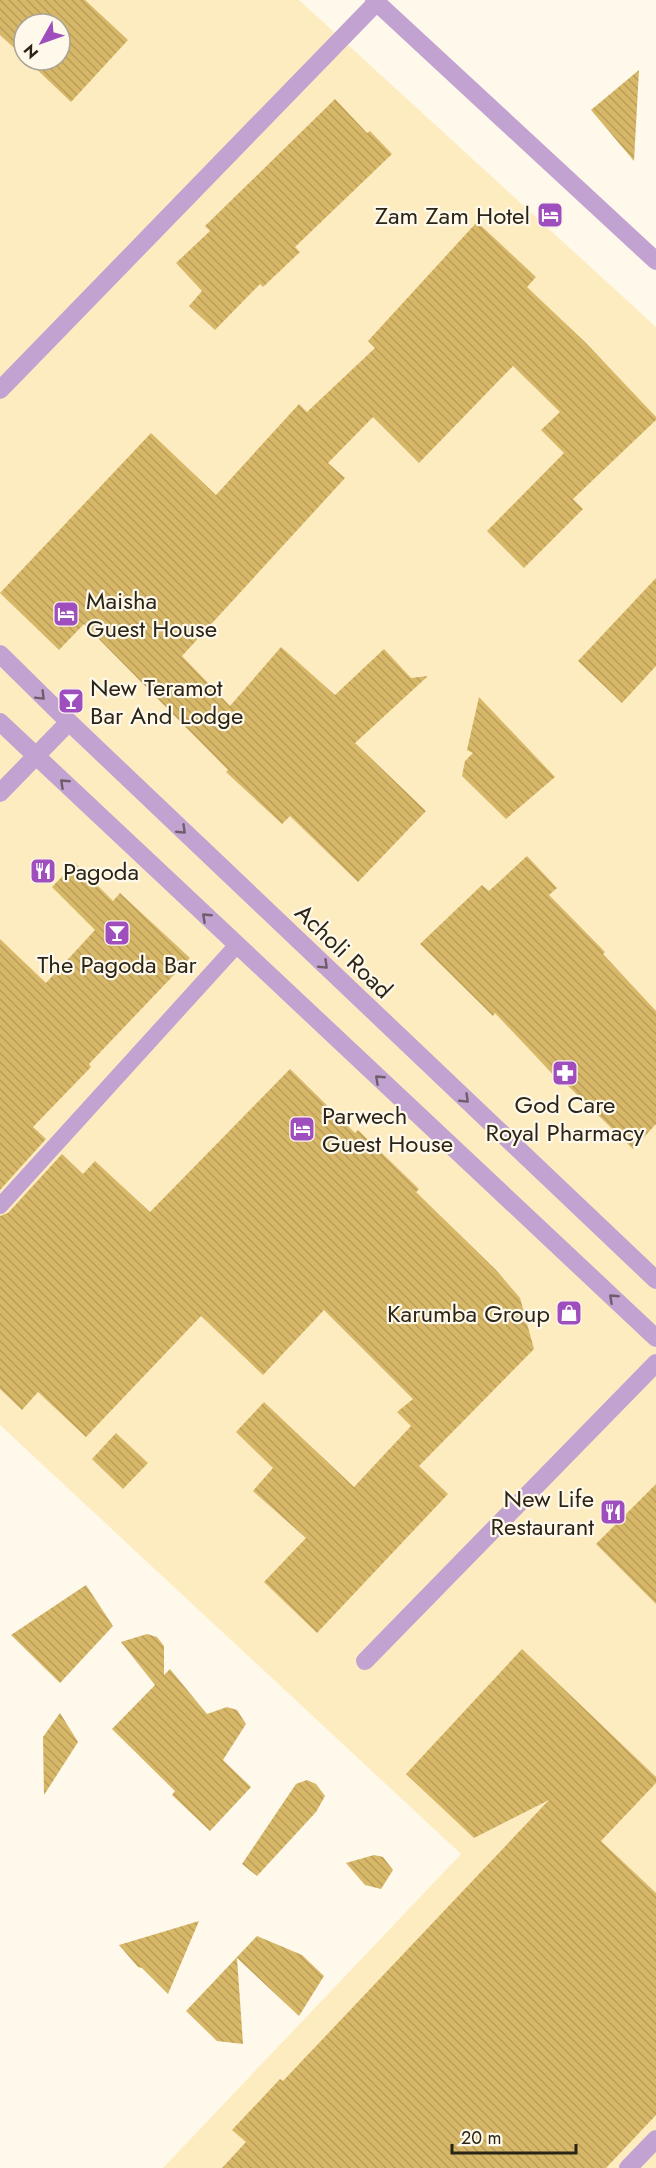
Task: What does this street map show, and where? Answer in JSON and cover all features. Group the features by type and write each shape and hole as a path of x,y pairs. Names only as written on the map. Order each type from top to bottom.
{"street":[{"path":"0,390 376,1 656,261"},
{"name":"Acholi Road","path":"0,654 69,723 656,1280"},
{"path":"0,722 656,1338"},
{"path":"0,793 69,723"},
{"path":"365,1660 656,1364"},
{"path":"628,2168 656,2139"}],"lane":[{"path":"0,1206 237,945"}],"shaded area":[{"path":"0,0 299,0 656,327 656,2168 163,2168 461,1854 0,1425"}],"building":[{"path":"0,0 85,0 128,40 71,102 40,72 72,72 72,12 12,12 12,46 0,35"},
{"path":"639,70 634,161 591,110"},
{"path":"335,99 367,133 370,131 392,154 295,247 300,252 263,287 260,284 215,330 189,306 202,291 176,263 210,231 205,226"},
{"path":"477,222 536,277 527,287 586,343 656,417 656,420 573,499 583,509 524,568 487,531 564,453 541,430 560,412 513,366 419,463 373,417 328,463 345,478 182,656 230,706 281,647 335,695 384,649 411,678 428,676 355,743 426,811 358,882 290,816 282,824 226,772 228,770 84,624 59,650 0,593 151,433 216,495 299,404 307,412 375,348 368,341"},
{"path":"656,578 656,666 622,703 578,661"},
{"path":"479,697 555,777 506,819 462,776 465,761 473,753 467,750"},
{"path":"527,856 557,888 549,895 605,952 603,954 656,1011 656,1124 633,1149 564,1082 562,1084 495,1013 493,1016 420,944 482,885 489,891"},
{"path":"75,863 113,901 120,893 190,958 89,1064 91,1067 33,1127 46,1139 0,1190 0,939 46,983 95,930 52,887"},
{"path":"290,1069 355,1133 358,1130 419,1189 416,1192 496,1270 520,1298 534,1349 419,1466 448,1494 317,1633 264,1582 306,1538 253,1491 273,1468 236,1432 264,1402 354,1487 411,1426 397,1412 413,1399 324,1310 263,1375 201,1316 86,1437 38,1392 22,1410 0,1389 0,1216 8,1213 62,1154 83,1174 95,1161 150,1212"},
{"path":"116,1433 148,1463 123,1489 92,1459"},
{"path":"656,1484 656,1604 596,1544"},
{"path":"86,1585 113,1626 60,1683 11,1635"},
{"path":"147,1634 157,1637 164,1646 164,1675 170,1669 207,1714 227,1707 237,1710 246,1724 223,1760 251,1787 210,1831 172,1795 175,1791 112,1729 155,1685 121,1642"},
{"path":"522,1649 656,1777 656,1783 601,1841 656,1893 656,2115 606,2168 222,2168 246,2142 232,2130 280,2079 283,2081 549,1800 474,1838 406,1774"},
{"path":"60,1713 78,1742 44,1795 43,1737"},
{"path":"307,1780 316,1784 325,1796 316,1812 257,1876 242,1864 296,1784"},
{"path":"374,1855 383,1857 393,1870 381,1889 365,1885 346,1863"},
{"path":"199,1921 168,1994 142,1968 138,1967 119,1945"},
{"path":"257,1936 302,1955 324,1976 299,2016 237,1958 243,2044 217,2041 186,2011"}],"place":[{"name":"Zam Zam Hotel","path":"550,215"},
{"name":"Maisha Guest House","path":"66,614"},
{"name":"New Teramot Bar And Lodge","path":"71,701"},
{"name":"Pagoda","path":"43,871"},
{"name":"The Pagoda Bar","path":"117,933"},
{"name":"God Care Royal Pharmacy","path":"565,1073"},
{"name":"Parwech Guest House","path":"302,1129"},
{"name":"Karumba Group","path":"569,1313"},
{"name":"New Life Restaurant","path":"613,1512"}]}
